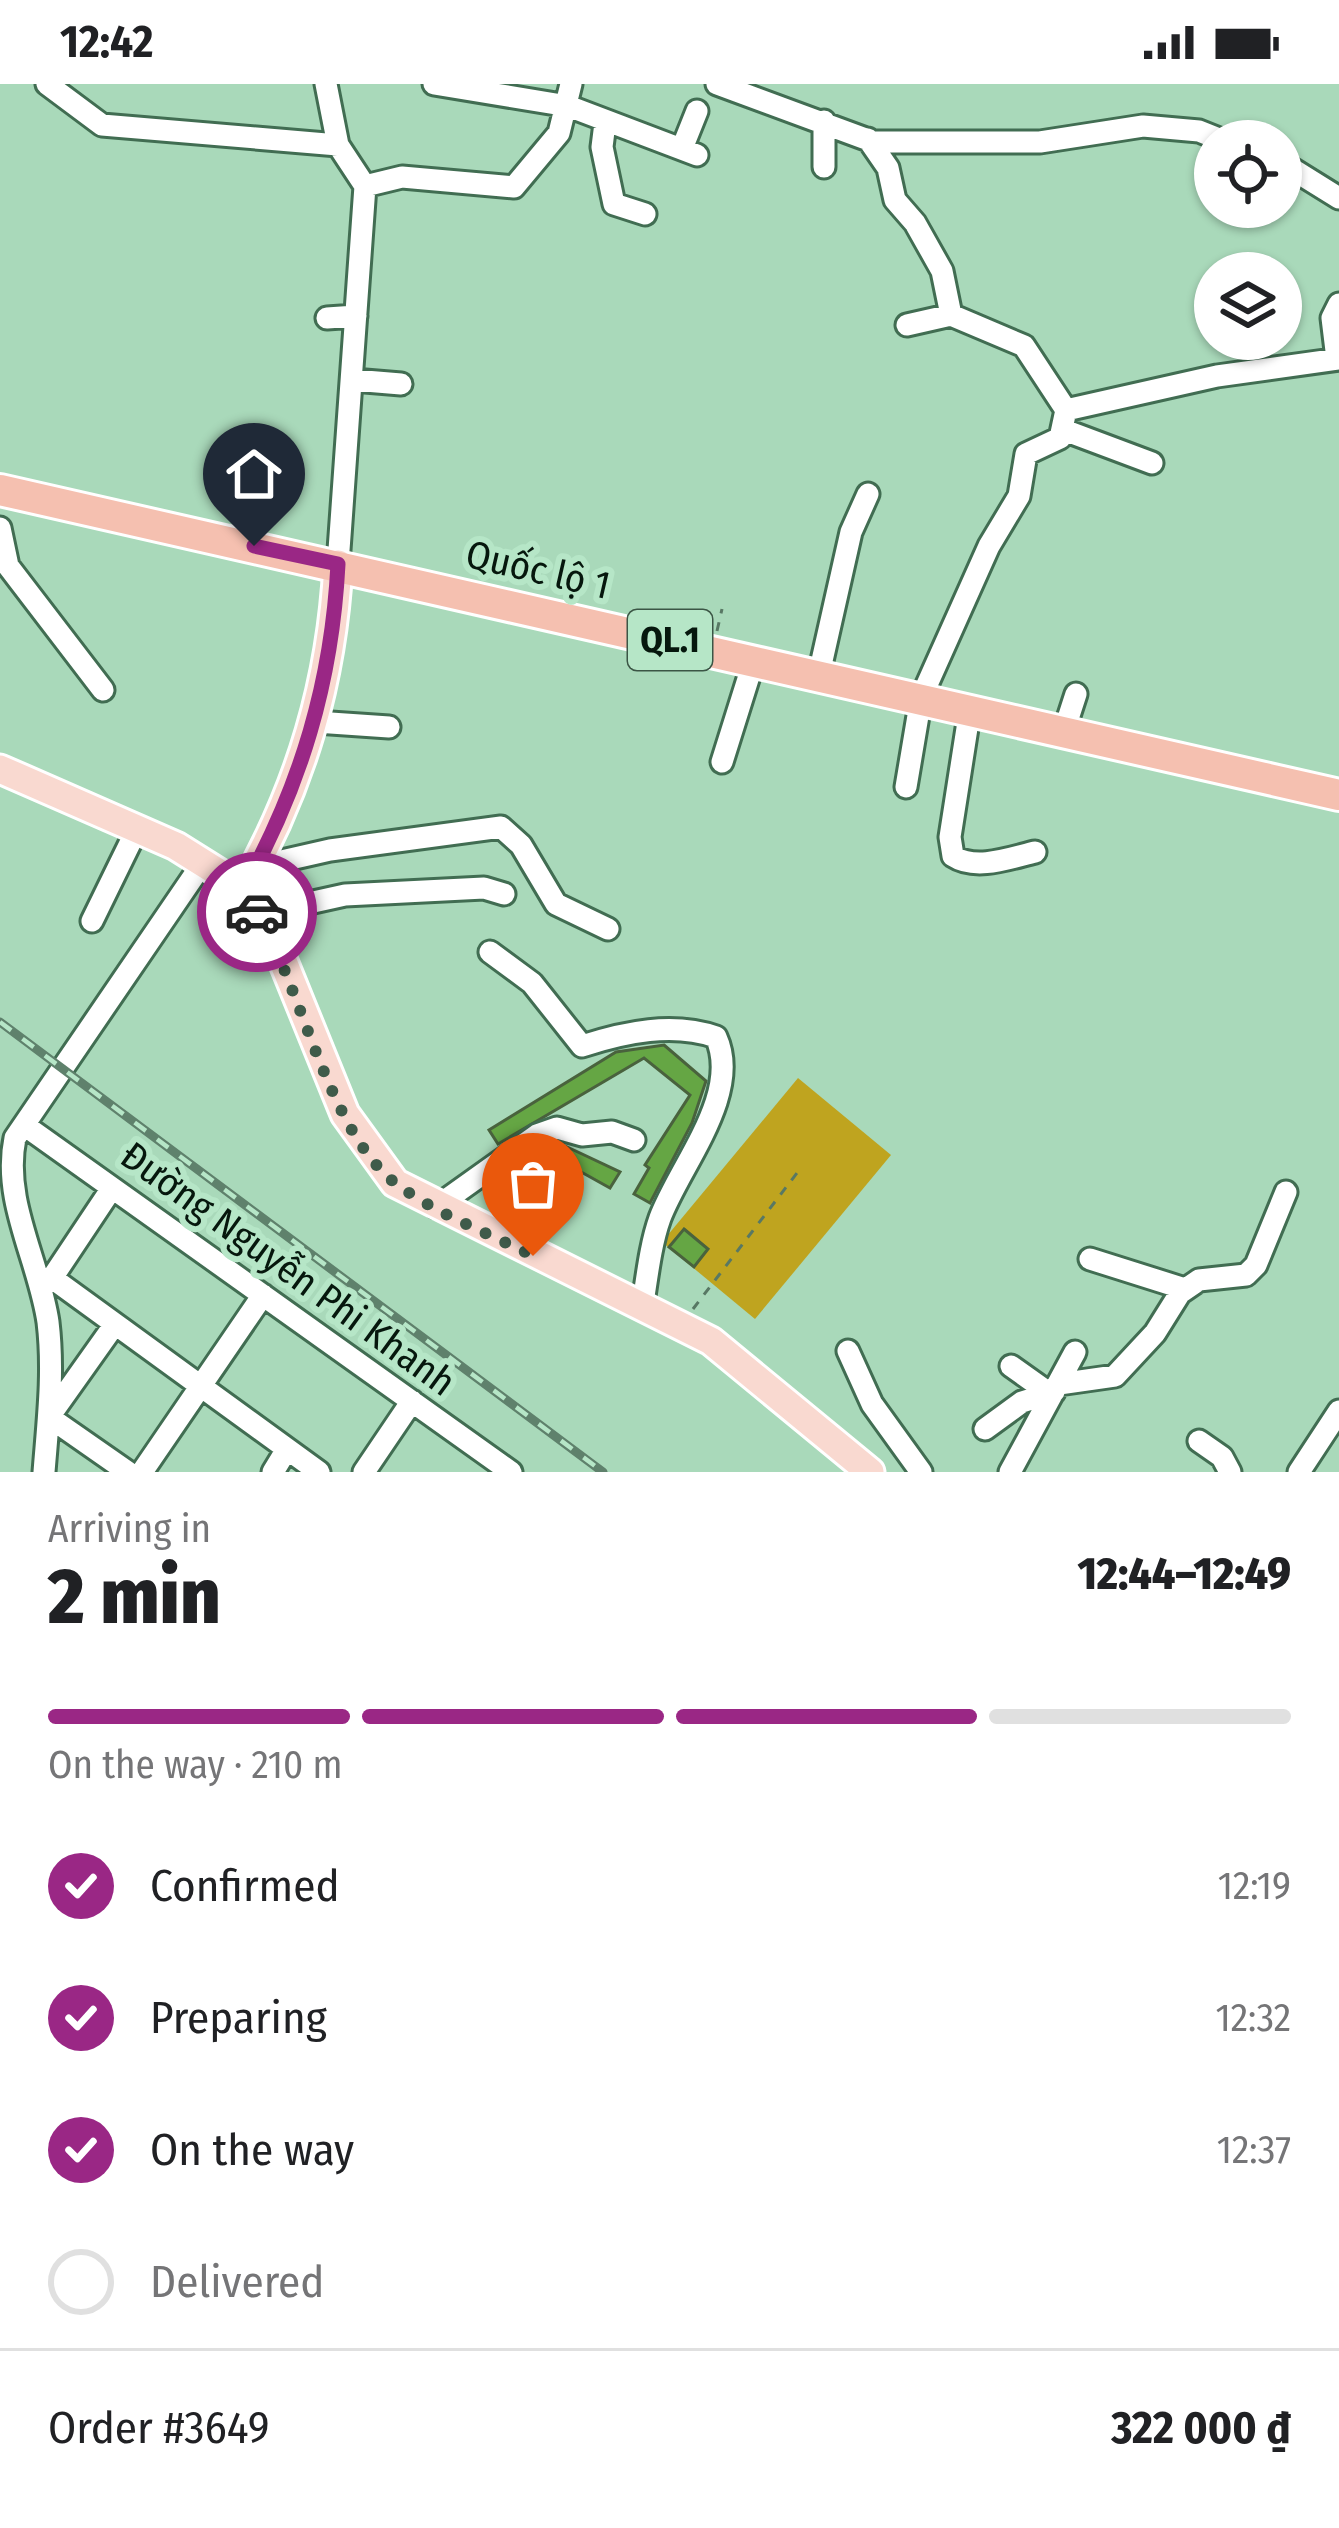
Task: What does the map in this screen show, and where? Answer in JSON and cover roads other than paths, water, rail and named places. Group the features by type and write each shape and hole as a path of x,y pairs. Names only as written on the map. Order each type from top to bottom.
{"highway":[{"name":"Quốc lộ 1","path":"0,490 1339,795"}],"main road":[{"path":"338,564 335,628 316,722 249,878 259,914 345,1114 382,1171 436,1207 711,1341 870,1472"},
{"path":"0,769 249,878"}],"street":[{"path":"47,84 102,124 338,145"},
{"path":"326,84 338,145 349,170 365,186 338,564"},
{"path":"434,84 569,95 605,123 690,151 697,111"},
{"path":"717,84 868,140 903,145 1040,142 1143,126 1194,131"},
{"path":"365,186 402,177 514,188 559,133 569,95"},
{"path":"824,121 824,167"},
{"path":"605,123 602,147 614,205 645,214"},
{"path":"868,140 888,169 895,200 915,223 941,271 952,315"},
{"path":"1302,175 1339,198"},
{"path":"1065,420 1217,376 1338,359 1332,318 1339,304"},
{"path":"907,325 952,315 1024,346 1065,420 1152,464"},
{"path":"327,318 356,316"},
{"path":"353,380 401,384"},
{"path":"906,787 921,698 989,546 1019,496 1026,454 1057,442 1065,420"},
{"path":"819,674 851,532 868,494"},
{"path":"0,528 8,566 103,691"},
{"path":"722,762 754,660"},
{"path":"1064,731 1076,694"},
{"path":"970,710 950,836 953,856 962,862 994,862 1035,852"},
{"path":"316,722 366,721 389,727"},
{"path":"249,878 329,850 501,826 521,844 556,904 608,929"},
{"path":"92,921 137,829"},
{"path":"44,1472 52,1372 47,1317 11,1173 13,1132 204,861"},
{"path":"259,914 344,895 484,888 504,893"},
{"path":"490,952 532,983 582,1046 640,1031 696,1029 716,1037 724,1054 716,1103 658,1222 642,1309"},
{"path":"436,1207 537,1135 557,1128 583,1135 612,1132 634,1139"},
{"name":"Đường Nguyễn Phi Khanh","path":"13,1132 112,1187 504,1470"},
{"path":"112,1187 52,1278 320,1472"},
{"path":"985,1429 1022,1402 1114,1376 1185,1289 1199,1280 1246,1275 1286,1192"},
{"path":"1090,1259 1185,1289"},
{"path":"142,1472 263,1295"},
{"path":"49,1417 115,1324"},
{"path":"848,1351 872,1404 921,1472"},
{"path":"1010,1472 1075,1352"},
{"path":"1011,1366 1054,1390"},
{"path":"364,1472 412,1401"},
{"path":"49,1417 128,1472"},
{"path":"1299,1472 1337,1418"},
{"path":"1199,1441 1222,1457 1230,1472"},
{"path":"273,1472 287,1449"}],"railway":[{"path":"0,1022 603,1472"}]}
